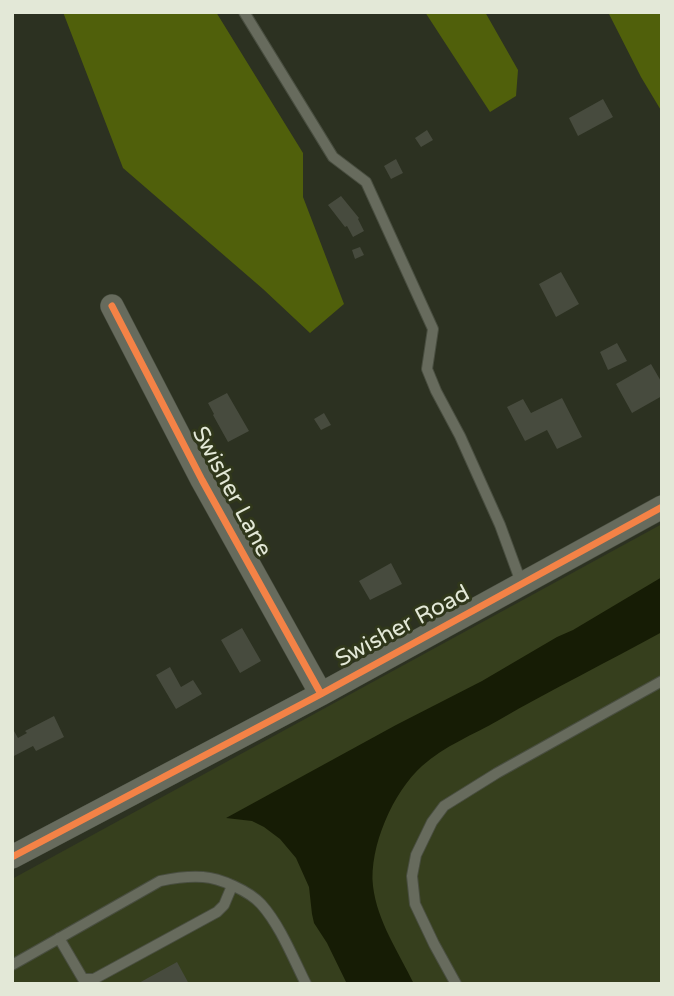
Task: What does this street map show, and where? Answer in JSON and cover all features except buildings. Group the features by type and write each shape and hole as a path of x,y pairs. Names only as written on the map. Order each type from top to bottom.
{"street":[{"name":"Swisher Lane","path":"112,306 202,480 321,694"},
{"name":"Swisher Road","path":"12,857 321,694 662,508"}],"lane":[{"path":"244,12 333,157 366,182 433,329 427,369 494,512 522,585"},
{"path":"456,984 415,905 412,876 415,855 432,822 443,806 475,786 662,681"},
{"path":"12,965 160,881 206,877 232,886 260,902 273,920 306,984"},
{"path":"60,938 83,979 94,979 217,912 232,886"}],"shaded area":[{"path":"662,524 662,984 12,984 12,879"},
{"path":"662,577 662,632 449,747 411,777 393,805 379,838 373,886 389,937 414,984 347,984 314,923 309,887 296,858 280,839 264,827 252,821 226,818 482,681"}],"green space":[{"path":"63,12 216,12 303,153 303,197 344,304 310,333 123,168"},
{"path":"425,12 485,12 518,70 516,96 490,112"},
{"path":"608,12 662,12 662,112 641,77"}],"cycle path":[{"path":"112,306 202,480 321,694"},
{"path":"12,857 321,694 662,507"}]}
